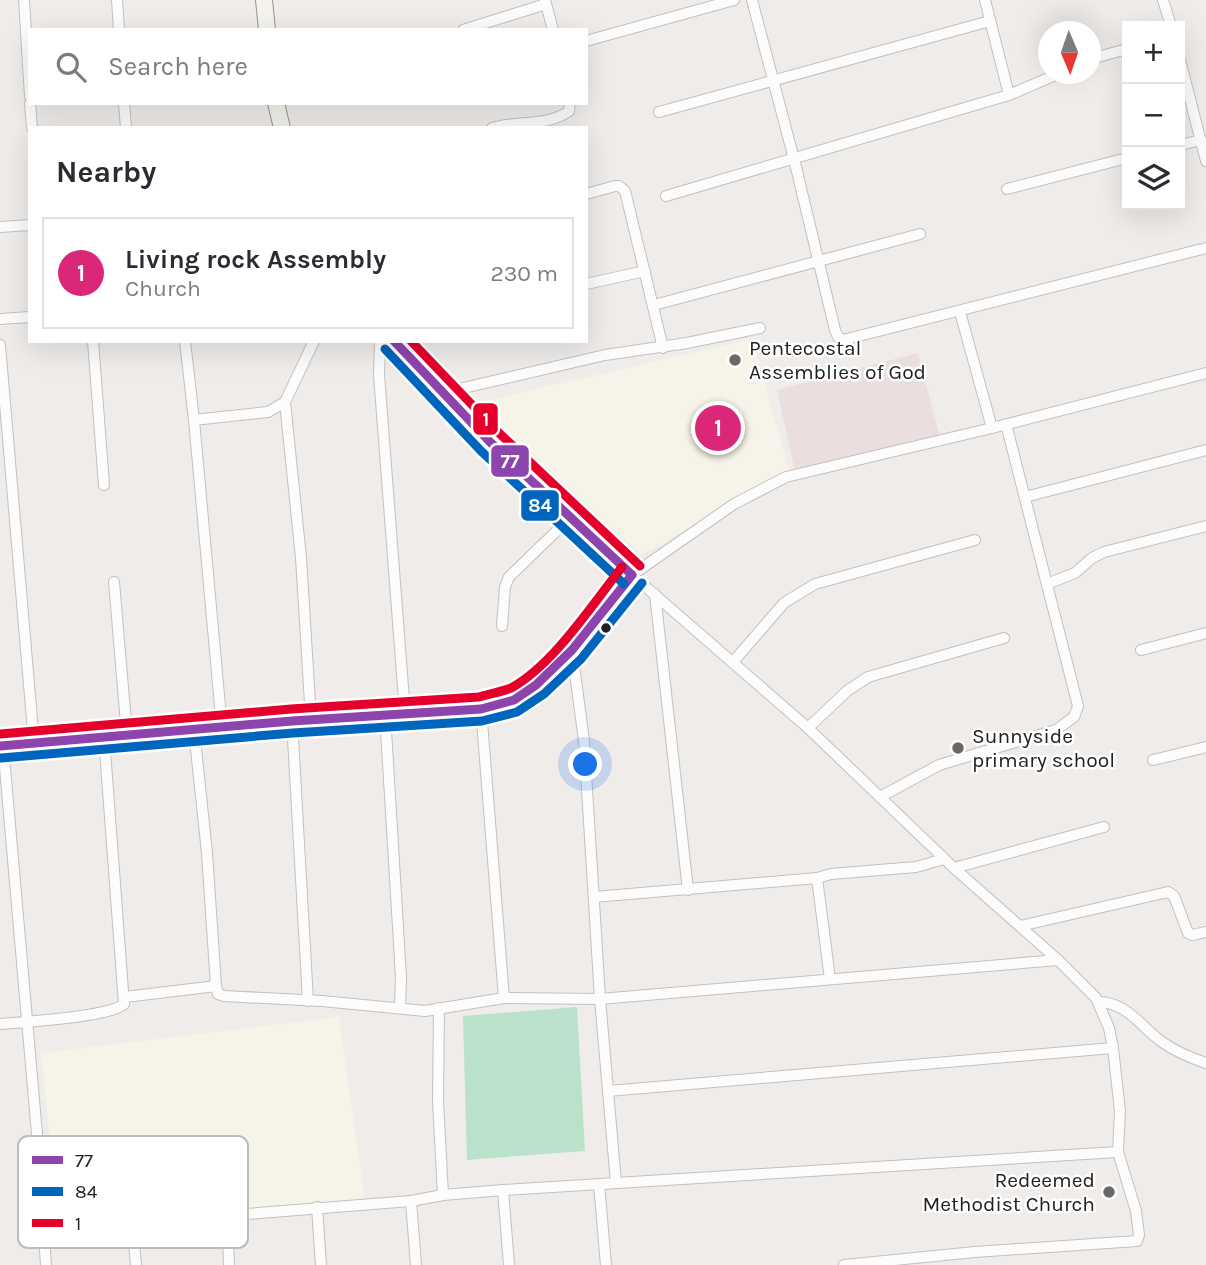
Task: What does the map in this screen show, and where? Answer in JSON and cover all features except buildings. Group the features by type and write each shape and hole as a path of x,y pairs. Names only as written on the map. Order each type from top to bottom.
{"main road":[{"path":"264,0 267,28"},
{"path":"276,105 282,126"},
{"path":"2,746 311,719 481,709 514,700 525,694 572,650 632,575 442,393 396,343"}],"street":[{"path":"24,0 28,64"},
{"path":"117,0 119,28"},
{"path":"588,40 734,0"},
{"path":"752,0 835,330 843,340 1206,248"},
{"path":"985,0 1009,95"},
{"path":"1163,0 1169,21"},
{"path":"469,28 545,2 552,28"},
{"path":"659,112 990,21"},
{"path":"1101,56 1122,50"},
{"path":"1185,80 1206,161"},
{"path":"666,196 1009,95 1038,83"},
{"path":"30,105 32,126"},
{"path":"124,105 126,126"},
{"path":"512,126 565,114 569,111 570,105"},
{"path":"1185,144 1200,139"},
{"path":"1007,189 1122,159"},
{"path":"588,193 615,186 625,191 663,348"},
{"path":"0,227 28,225"},
{"path":"654,305 920,234"},
{"path":"588,284 645,271"},
{"path":"960,312 992,428"},
{"path":"0,319 28,317"},
{"path":"442,393 605,355 663,348 761,328"},
{"path":"93,343 104,485"},
{"path":"185,343 222,728"},
{"path":"311,719 301,558 285,402 313,343"},
{"path":"380,343 379,375 405,713"},
{"path":"0,345 34,743"},
{"path":"844,1265 975,1252 1137,1241 1139,1235 1136,1210 1118,1153 1120,1111 1109,1028 1098,1002 1058,960 944,859 807,728 632,575 734,504 786,477 1206,373"},
{"path":"194,420 268,412 285,402"},
{"path":"880,797 939,765 1056,730 1074,717 1076,696 1006,424"},
{"path":"1025,497 1206,450"},
{"path":"502,626 505,587 509,577 570,518"},
{"path":"1047,584 1075,573 1092,558 1104,552 1206,526"},
{"path":"733,662 784,603 815,584 975,540"},
{"path":"114,582 127,735"},
{"path":"655,594 688,890"},
{"path":"1141,650 1206,634"},
{"path":"807,728 847,691 868,677 1004,638"},
{"path":"572,650 584,741 600,999 616,1183"},
{"path":"481,709 504,998"},
{"path":"385,714 401,977 400,1008"},
{"path":"292,721 308,1001"},
{"path":"194,730 207,853 216,986 218,994 224,996 425,1011 504,998 600,999 1058,960"},
{"path":"0,1024 116,1010 124,1004 104,737"},
{"path":"2,746 36,1136"},
{"path":"1153,760 1206,747"},
{"path":"954,868 1104,827"},
{"path":"594,897 817,878 831,874 916,867 944,859"},
{"path":"817,878 830,979"},
{"path":"1020,926 1168,892 1174,896 1188,933 1192,935 1206,932"},
{"path":"125,997 216,986"},
{"path":"1098,1002 1108,1002 1124,1009 1160,1041 1188,1057 1206,1063"},
{"path":"439,1008 438,1102 443,1195"},
{"path":"608,1091 1113,1048"},
{"path":"248,1213 411,1201 443,1195 503,1190 1118,1153"},
{"path":"599,1184 606,1265"},
{"path":"503,1190 509,1265"},
{"path":"411,1201 416,1265"},
{"path":"317,1208 321,1265"}],"shaded area":[{"path":"752,339 789,470 641,555 477,403"},
{"path":"918,353 941,442 796,476 777,390"},
{"path":"339,1017 365,1200 248,1208 248,1136 49,1136 41,1053"}],"green space":[{"path":"577,1007 585,1151 467,1160 463,1016"}],"transit line":[{"name":"77","path":"396,343 490,442 632,575"},
{"name":"1","path":"413,343 499,433 640,566"},
{"name":"84","path":"385,349 481,451 624,584"},
{"name":"1","path":"0,734 291,709 479,697 499,692 527,678 557,650 622,567"},
{"name":"77","path":"0,746 292,721 481,709 514,700 536,685 572,650 632,575"},
{"name":"84","path":"1,758 293,733 482,721 517,712 544,694 581,659 642,583"}],"place":[{"name":"Pentecostal Assemblies of God","path":"735,360"},
{"name":"Living rock Assembly","path":"718,428"},
{"name":"Sunnyside primary school","path":"958,748"},
{"name":"Redeemed Methodist Church","path":"1109,1192"}]}
